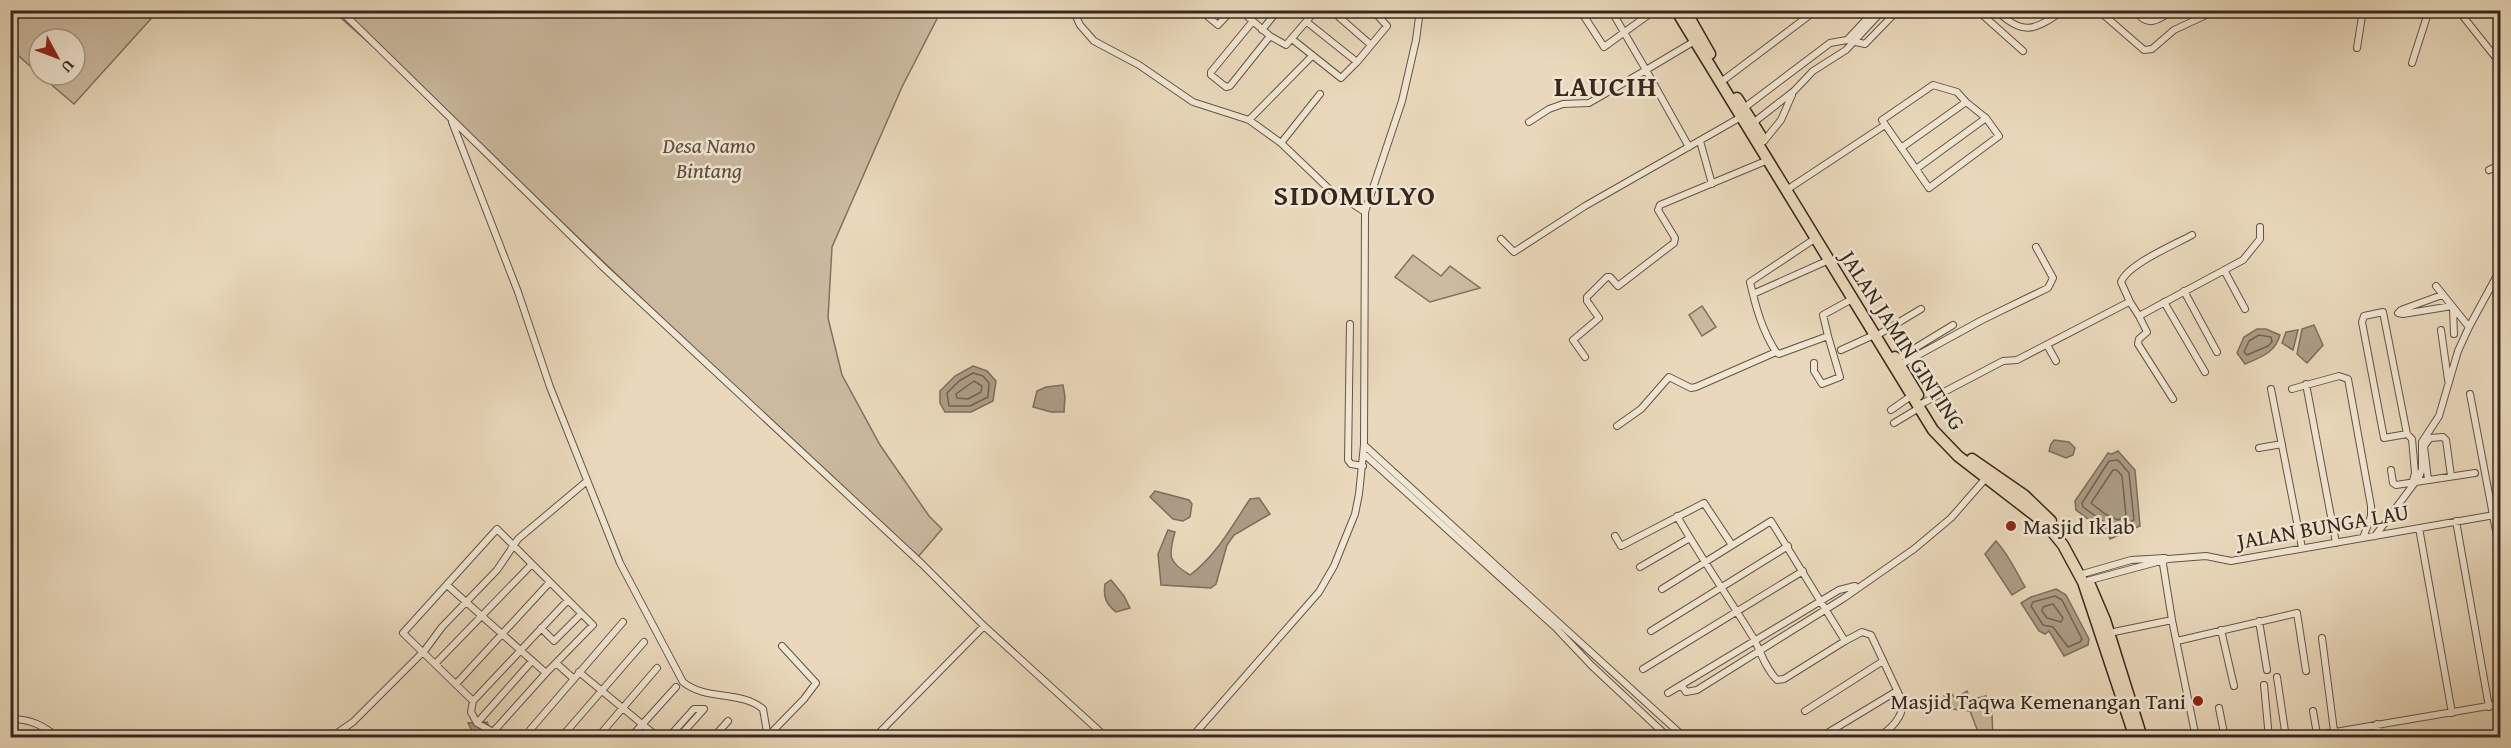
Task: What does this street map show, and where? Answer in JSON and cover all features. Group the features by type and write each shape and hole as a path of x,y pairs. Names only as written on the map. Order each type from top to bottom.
{"highway":[{"name":"JALAN JAMIN GINTING","path":"1676,10 1693,42 1742,112 1753,123 1877,334"},
{"name":"JALAN JAMIN GINTING","path":"1685,10 1768,160 1852,299 1896,362 1940,438 1988,480 2046,524 2063,545 2084,578 2135,738"},
{"name":"JALAN JAMIN GINTING","path":"1896,362 1911,396 1940,430 1952,442 2024,495 2066,539 2109,633 2142,738"}],"street":[{"path":"340,10 452,122 687,346 922,564 984,626 1107,738"},
{"path":"1073,10 1080,25 1094,41 1139,65 1193,102 1249,120 1281,143 1328,188 1365,212"},
{"path":"1200,10 1218,25 1232,10"},
{"path":"1240,10 1283,45 1292,39 1317,10"},
{"path":"1262,30 1278,10"},
{"path":"1331,10 1371,45"},
{"path":"1292,39 1341,78 1388,25 1373,10"},
{"path":"1191,738 1302,612 1327,580 1355,514 1364,454 1365,212 1402,101 1416,40 1420,10"},
{"path":"1580,10 1604,46 1655,10"},
{"path":"1611,10 1689,147"},
{"path":"1753,123 1794,92 1813,71 1846,50 1850,41 1875,10"},
{"path":"1850,41 1883,10"},
{"path":"1501,238 1514,252 1585,206 1700,141 1742,112 1821,49 1830,44 1850,41 1861,45 1868,42 1898,10"},
{"path":"1977,10 2023,51"},
{"path":"1996,10 2015,26 2029,29 2045,24 2064,10"},
{"path":"2098,10 2144,50 2152,49 2174,30 2205,16 2201,12 2189,10"},
{"path":"2136,10 2139,15 2156,22 2172,10"},
{"path":"2357,48 2363,10"},
{"path":"2412,63 2429,10"},
{"path":"2458,10 2500,63"},
{"path":"1725,79 1811,14"},
{"path":"1253,21 1211,72 1211,75 1226,87 1230,86 1270,36"},
{"path":"1308,22 1357,62"},
{"path":"1529,122 1563,104 1591,102 1693,42"},
{"path":"1249,120 1312,56"},
{"path":"1933,85 1957,92 1966,102 1986,118 1999,136 1929,188 1882,120 1933,85"},
{"path":"1764,141 1781,120 1794,92"},
{"path":"1281,143 1320,94"},
{"path":"1901,148 1966,102"},
{"path":"1916,169 1986,118"},
{"path":"452,122 620,563 683,682 689,687 707,693 753,702 763,709 768,737"},
{"path":"1791,188 1885,125"},
{"path":"1700,141 1712,184"},
{"path":"1585,357 1573,340 1599,318 1587,301 1587,297 1606,277 1610,277 1617,286 1672,246 1675,238 1658,210 1659,206 1768,160"},
{"path":"2490,170 2500,165"},
{"path":"2139,316 2245,257 2260,239 2260,227"},
{"path":"2172,399 2138,344 2139,339 2147,332 2121,282 2145,262 2192,235"},
{"path":"1776,352 1758,318 1750,282 1816,238"},
{"path":"1896,362 2048,288 2053,278 2036,248"},
{"path":"1753,294 1829,260"},
{"path":"2224,270 2245,309"},
{"path":"2374,536 2422,469 2422,442 2439,416 2448,382 2469,327 2500,270"},
{"path":"2436,286 2469,327"},
{"path":"2184,291 2217,352"},
{"path":"2442,295 2398,313 2452,307"},
{"path":"1814,363 1814,371 1822,384 1840,377 1823,315 1852,299"},
{"path":"1894,423 1921,405 2003,361 2017,360 2130,302"},
{"path":"2164,302 2205,372"},
{"path":"2452,307 2454,334"},
{"path":"1841,350 1877,334 1921,309"},
{"path":"2407,434 2384,438 2362,322 2364,316 2380,311 2383,312 2407,434 2412,439 2415,465 2414,483"},
{"path":"1350,324 1348,460 1351,464 1363,466"},
{"path":"1896,362 1953,326"},
{"path":"2440,330 2448,382"},
{"path":"1617,426 1641,409 1670,377 1691,388 1696,387 1776,352 1779,354 1828,336"},
{"path":"2047,345 2055,361"},
{"path":"2292,388 2339,376 2348,379 2371,506 2371,516 2363,538"},
{"path":"2306,384 2336,543"},
{"path":"2271,389 2302,548"},
{"path":"2470,394 2497,514 2500,552"},
{"path":"1891,411 1911,396"},
{"path":"2428,480 2424,446 2430,438 2434,437 2443,437 2446,440 2451,476"},
{"path":"2259,448 2282,444"},
{"path":"1364,445 1489,556 1685,738"},
{"path":"1364,454 1555,627 1592,666 1669,738"},
{"path":"2391,470 2394,484 2475,473"},
{"path":"1682,686 1686,692 1697,690 1824,608 1844,598 1859,585 1914,549 1951,518 1988,480"},
{"path":"330,738 353,722 424,651 465,601 497,570 526,531 554,511 588,481"},
{"path":"1615,536 1622,546 1702,502 1707,504 1732,545"},
{"name":"JALAN BUNGA LAU","path":"2084,578 2131,560 2206,556 2230,561 2497,514"},
{"path":"1677,516 1722,586 1775,678 1780,681 1862,632 1871,635 1903,703 1901,712 1889,731 1877,738"},
{"path":"1662,589 1771,521 1845,641"},
{"path":"2456,521 2489,707"},
{"path":"2419,528 2452,713"},
{"path":"473,701 403,633 496,529 568,600 581,614 593,625 493,732 477,723 471,711 473,701 568,600"},
{"path":"1640,567 1690,538"},
{"path":"1652,631 1788,546"},
{"path":"1484,562 1489,556"},
{"path":"2164,559 2172,620 2196,738"},
{"path":"435,664 531,564"},
{"path":"1643,669 1803,572"},
{"path":"456,684 550,582"},
{"path":"447,585 546,673"},
{"path":"1668,693 1839,590 1859,585"},
{"path":"554,641 581,614"},
{"path":"2176,641 2297,614 2306,671"},
{"path":"2109,633 2172,620"},
{"path":"530,730 623,621"},
{"path":"2259,621 2267,670"},
{"path":"874,738 984,626"},
{"path":"541,628 566,652"},
{"path":"2222,630 2234,686"},
{"path":"2322,638 2337,733"},
{"path":"565,733 644,642"},
{"path":"768,737 816,683 782,646"},
{"path":"1592,666 1599,660"},
{"path":"477,723 532,661"},
{"path":"1805,711 1883,662"},
{"path":"556,663 574,679"},
{"path":"597,738 657,668"},
{"path":"579,672 659,738"},
{"path":"2277,677 2286,738"},
{"path":"2264,685 2269,738"},
{"path":"630,738 676,687"},
{"path":"1829,732 1898,691"},
{"path":"2300,738 2500,705"},
{"path":"2219,708 2225,738"},
{"path":"668,738 694,709 704,709 678,738"},
{"path":"2313,711 2317,734"},
{"path":"10,719 31,720 39,723 59,738"},
{"path":"713,738 728,721"},
{"path":"2377,724 2379,738"}],"green space":[{"path":"11,10 158,10 74,104 54,87 87,87 87,27 27,27 27,63 11,49"},
{"name":"Desa Namo Bintang","path":"333,11 941,11 902,87 832,247 828,318 842,375 880,445 929,516 942,529 918,557 689,344 445,110"},
{"path":"1413,255 1441,276 1450,266 1480,288 1430,302 1395,277"},
{"path":"1702,306 1716,327 1702,336 1689,315"},
{"path":"1967,691 1970,700 1986,696 1992,716 1993,737 1980,737 1970,711 1952,709 1944,696 1952,694 1955,698"}],"water":[{"path":"2314,325 2323,345 2307,363 2297,354 2302,329"},
{"path":"2257,329 2266,329 2280,335 2271,350 2245,364 2237,353 2244,337"},
{"path":"2298,330 2293,350 2282,343 2286,332"},
{"path":"973,366 987,371 996,381 993,401 971,412 945,412 940,403 940,391 955,376"},
{"path":"1063,385 1064,412 1051,412 1033,407 1037,391 1046,387"},
{"path":"2054,440 2069,442 2075,448 2073,455 2066,458 2049,451"},
{"path":"2118,451 2135,470 2140,526 2110,539 2106,529 2099,527 2076,510 2075,501 2108,453"},
{"path":"1155,491 1189,500 1192,504 1190,517 1183,521 1173,519 1150,497"},
{"path":"1259,498 1270,514 1234,535 1227,545 1216,584 1211,588 1161,585 1158,554 1168,530 1175,532 1171,547 1172,558 1177,566 1190,575 1216,550 1250,499"},
{"path":"1996,541 2025,587 2012,595 1985,554"},
{"path":"1111,580 1130,608 1116,612 1110,606 1104,593 1105,584"},
{"path":"2056,589 2066,595 2089,639 2088,645 2064,656 2049,631 2045,634 2039,631 2021,603 2031,597"},
{"path":"487,722 491,732 507,737 475,737 468,723"}],"place":[{"name":"Masjid Iklab","path":"2011,526"},
{"name":"Masjid Taqwa Kemenangan Tani","path":"2198,701"}],"district":[{"name":"LAUCIH","path":"1606,85"},
{"name":"SIDOMULYO","path":"1355,194"}]}
